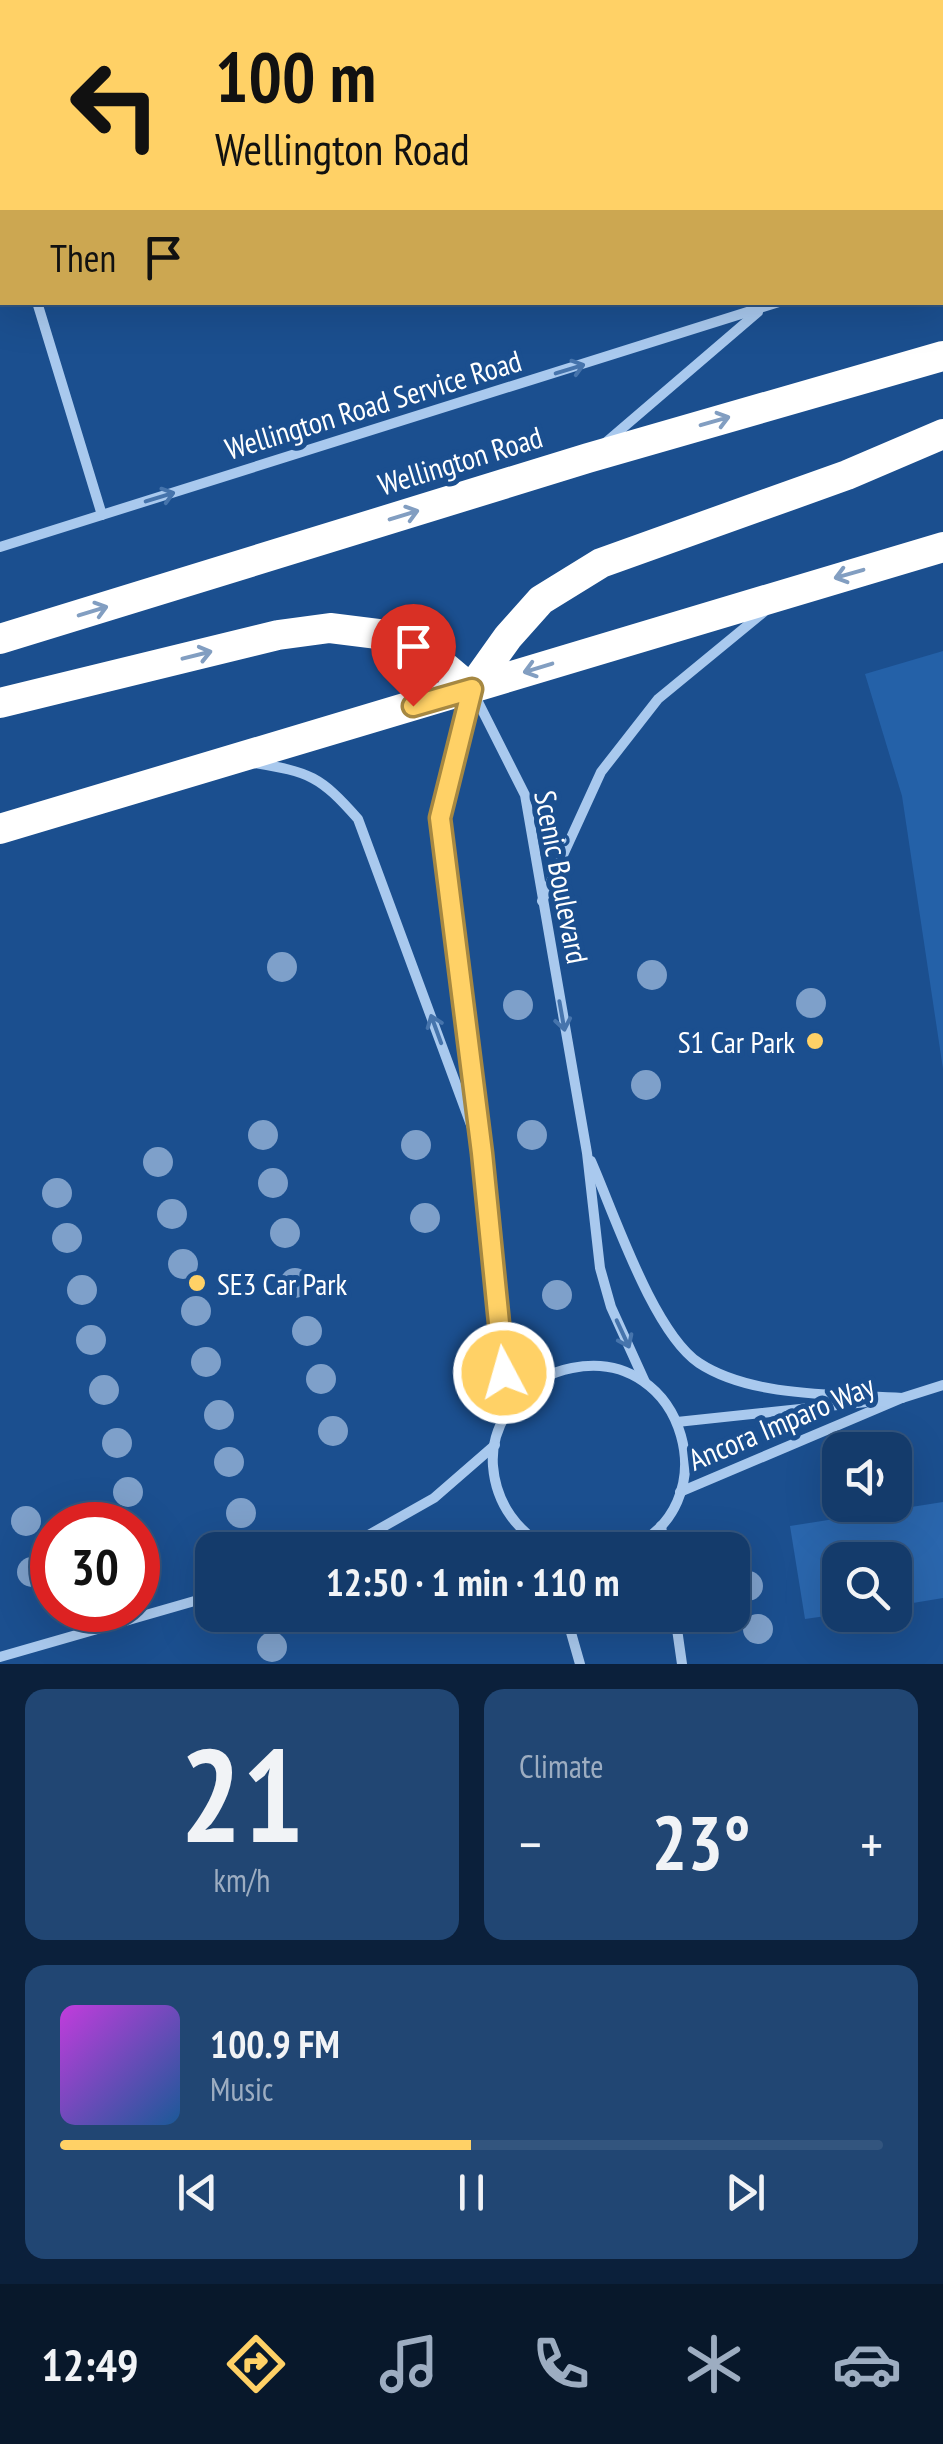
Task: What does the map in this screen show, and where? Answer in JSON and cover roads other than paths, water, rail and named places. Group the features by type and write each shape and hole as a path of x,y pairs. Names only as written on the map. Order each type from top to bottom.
{"highway":[{"name":"Wellington Road","path":"0,639 588,458 943,356"},
{"path":"472,689 541,600 601,563 848,474 943,434"},
{"path":"0,829 943,546"},
{"path":"0,702 278,636 330,628 394,636 433,657 472,689"}],"street":[{"path":"38,305 102,515"},
{"name":"Wellington Road Service Road","path":"0,546 772,305"},
{"name":"Wellington Road Service Road","path":"588,458 761,310"},
{"path":"541,902 601,772 658,699 789,592"},
{"path":"472,689 440,818 482,1153 508,1410"},
{"name":"Scenic Boulevard","path":"472,689 525,796 610,1307 645,1382 666,1403 677,1422"},
{"path":"232,760 301,770 333,792 358,819 482,1153"},
{"path":"587,1153 661,1319 697,1362 743,1383 804,1392 902,1398"},
{"path":"524,1532 508,1514 496,1489 492,1462 508,1410 529,1386 556,1371 586,1365 617,1369 645,1382"},
{"name":"Ancora Imparo Way","path":"680,1492 902,1398 943,1385"},
{"name":"Ancora Imparo Way","path":"677,1422 902,1398"},
{"path":"654,1532 676,1506 680,1492 686,1458 677,1422"},
{"path":"374,1532 434,1498 495,1445"},
{"path":"661,1526 662,1532"},
{"path":"0,1657 195,1601"},
{"path":"571,1632 580,1664"},
{"path":"677,1632 682,1664"}],"place":[{"name":"S1 Car Park","path":"815,1041"},
{"name":"SE3 Car Park","path":"197,1283"}]}
